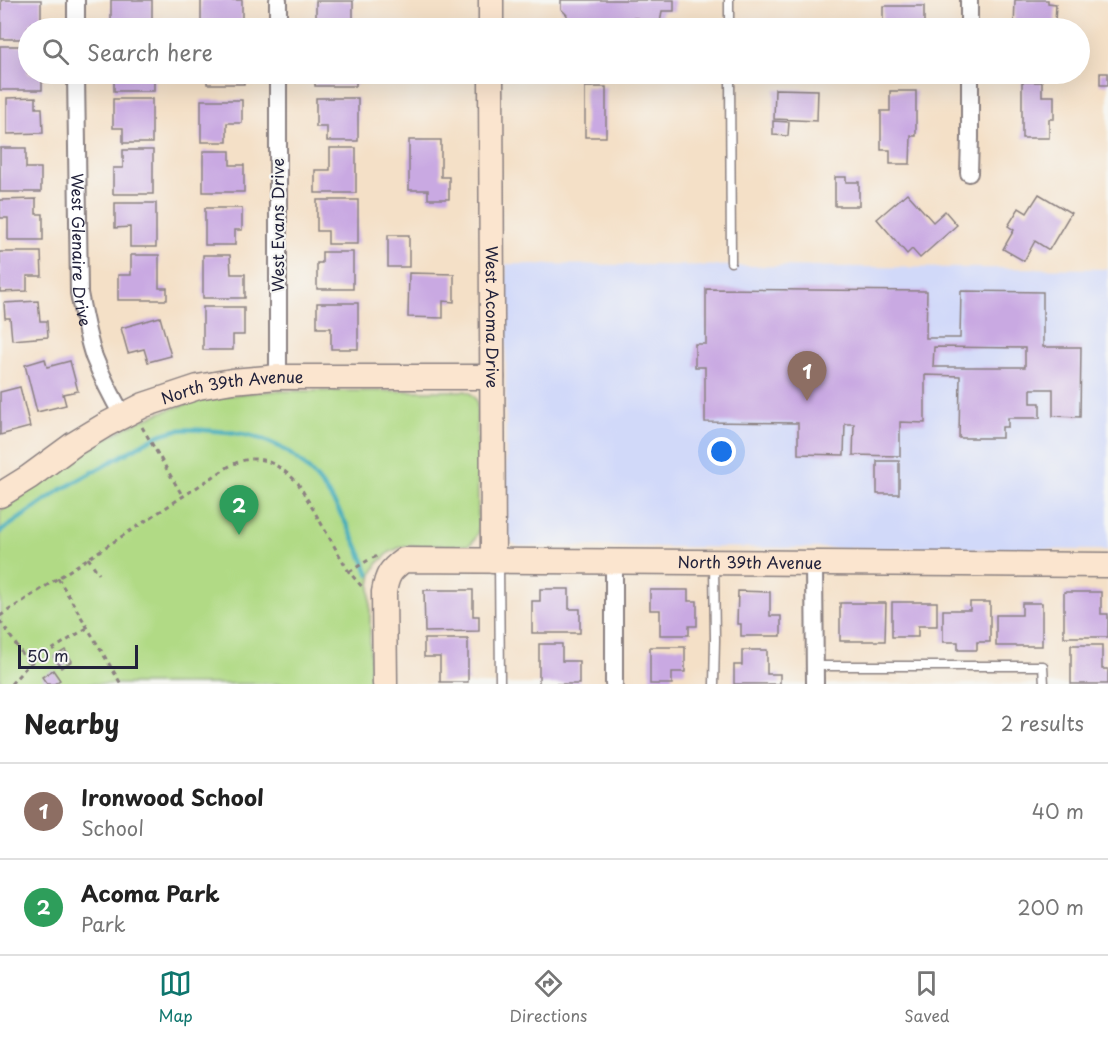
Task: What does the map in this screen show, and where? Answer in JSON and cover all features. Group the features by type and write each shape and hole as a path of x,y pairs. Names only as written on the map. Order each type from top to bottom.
{"street":[{"path":"76,0 76,18"},
{"path":"278,0 278,18"},
{"path":"490,0 491,18"},
{"path":"969,0 969,18"},
{"name":"West Glenaire Drive","path":"76,84 79,293 94,356 112,396 131,419"},
{"name":"West Evans Drive","path":"278,84 278,377"},
{"name":"West Acoma Drive","path":"491,84 492,377 496,561"},
{"path":"969,173 970,84"},
{"name":"North 39th Avenue","path":"0,495 107,424 131,419 144,405 198,387 278,377 492,377"},
{"path":"385,684 384,592 387,561"},
{"name":"North 39th Avenue","path":"387,561 1108,565"},
{"path":"614,562 614,684"},
{"path":"814,564 815,684"}],"lane":[{"path":"729,0 729,18"},
{"path":"730,84 731,262"},
{"path":"496,561 500,684"},
{"path":"714,563 716,640 714,684"},
{"path":"815,666 1043,666 1044,684"}],"path":[{"path":"131,419 149,440 182,495"},
{"path":"0,616 182,495 237,462 249,459 262,459 273,463 298,483 348,572 367,592"},
{"path":"88,558 99,574"},
{"path":"348,572 370,559 387,561"},
{"path":"58,578 121,684"},
{"path":"0,621 29,664"},
{"path":"11,684 29,664 87,628"}],"shaded area":[{"path":"506,264 1108,269 1108,550 518,546 511,542 506,534"}],"green space":[{"path":"276,391 465,391 473,395 477,402 478,531 468,545 403,546 390,552 377,564 370,585 370,684 0,684 0,511 108,437 147,418 178,406 210,398"}],"building":[{"path":"1,0 41,0 41,18 18,18 18,39 1,39"},
{"path":"111,0 152,0 152,18 111,18"},
{"path":"201,0 242,0 242,18 201,18"},
{"path":"561,0 674,0 674,11 662,11 661,18 567,18 561,9"},
{"path":"1015,0 1048,0 1048,3 1056,4 1055,18 1014,18"},
{"path":"316,1 353,1 353,18 316,18"},
{"path":"883,6 924,6 924,18 883,18"},
{"path":"0,46 18,46 18,84 42,84 42,90 0,90"},
{"path":"1100,73 1108,73 1108,85 1100,85"},
{"path":"114,84 154,84 154,91 114,91"},
{"path":"315,84 356,84 356,86 315,86"},
{"path":"1022,84 1042,84 1042,96 1054,96 1054,119 1049,119 1049,138 1022,138"},
{"path":"585,87 606,87 606,137 585,137"},
{"path":"775,89 818,90 817,121 774,119"},
{"path":"890,91 916,91 916,136 911,136 910,164 890,164 890,150 881,150 881,111 890,111"},
{"path":"36,97 36,108 42,108 43,133 7,134 7,98"},
{"path":"316,98 358,98 358,141 327,141 327,127 316,127"},
{"path":"113,99 152,99 152,143 123,143 123,128 113,128"},
{"path":"201,100 242,100 242,123 227,123 227,142 201,142"},
{"path":"773,121 789,122 788,136 773,135"},
{"path":"409,140 441,140 441,177 449,177 449,199 428,199 428,190 409,190"},
{"path":"0,148 26,148 26,168 41,168 41,192 0,192"},
{"path":"330,148 356,148 356,193 315,193 315,170 330,170"},
{"path":"123,150 153,150 153,194 113,194 113,168 123,168"},
{"path":"203,151 230,151 230,165 244,165 244,192 203,192"},
{"path":"835,177 846,177 846,182 859,182 859,206 835,206"},
{"path":"907,193 933,222 945,211 957,225 920,258 912,249 907,254 877,219"},
{"path":"1039,194 1071,213 1049,250 1035,241 1024,261 1003,249 1014,230 1008,226 1019,208 1027,213"},
{"path":"36,199 36,214 43,214 43,240 8,240 8,218 0,218 0,200"},
{"path":"317,200 358,200 358,244 328,244 328,231 317,231"},
{"path":"115,203 156,203 156,247 130,247 130,227 115,228"},
{"path":"205,208 242,208 242,230 235,230 235,245 205,245"},
{"path":"388,235 409,235 409,267 388,267"},
{"path":"0,252 41,252 42,276 27,276 27,291 0,292"},
{"path":"322,252 353,252 353,289 317,289 317,263 322,263"},
{"path":"131,255 159,255 159,288 167,288 167,300 118,300 118,275 131,275"},
{"path":"203,255 230,255 231,274 245,274 245,298 203,298"},
{"path":"409,273 454,274 454,302 443,301 443,318 408,317"},
{"path":"706,289 927,291 926,338 960,338 961,291 1043,292 1043,347 1081,347 1080,417 1053,416 1053,389 1031,389 1031,403 1040,403 1040,418 1008,418 1008,427 1002,427 1002,438 959,438 960,376 925,375 925,423 900,422 900,456 853,455 854,424 845,424 844,455 798,454 798,423 705,422 705,367 695,367 695,344 706,344","holes":["934,347 1025,348 1025,367 933,367"]},
{"path":"38,301 40,321 47,321 48,337 12,340 10,318 5,318 4,303"},
{"path":"317,303 358,303 358,349 331,349 331,328 317,328"},
{"path":"203,307 244,307 244,335 233,335 233,350 203,350"},
{"path":"160,317 171,356 148,362 144,349 128,353 121,328"},
{"path":"45,359 47,367 70,361 78,391 63,394 66,405 37,412 25,365"},
{"path":"20,387 30,427 0,435 0,392"},
{"path":"877,461 899,461 899,494 877,494"},
{"path":"540,589 569,589 569,609 580,609 580,633 532,633 532,601 540,601"},
{"path":"424,590 473,590 473,616 479,616 479,631 425,632"},
{"path":"650,590 688,590 688,601 697,601 697,626 689,626 689,635 660,635 660,610 650,610"},
{"path":"738,591 770,592 770,616 781,616 781,636 741,636 741,624 737,624"},
{"path":"1064,592 1101,592 1101,614 1108,614 1108,637 1064,637"},
{"path":"892,602 937,602 937,626 918,626 918,637 892,637"},
{"path":"970,602 990,602 990,642 977,642 977,650 958,650 958,642 943,642 943,610 970,610"},
{"path":"840,603 886,603 885,641 840,641"},
{"path":"1022,603 1042,603 1042,646 996,646 996,615 1022,615"},
{"path":"424,639 468,639 468,682 440,682 440,657 424,657"},
{"path":"539,644 562,644 562,661 579,661 579,684 539,684"},
{"path":"1071,645 1102,645 1102,669 1108,669 1108,684 1071,684"},
{"path":"650,647 685,647 685,672 672,672 672,684 650,684"},
{"path":"65,650 72,661 61,668 54,657"},
{"path":"742,650 767,650 767,674 780,674 780,684 734,684 734,665 742,665"},
{"path":"53,670 60,680 54,684 47,684 42,677"}],"waterway":[{"path":"0,532 59,491 155,437 186,430 238,433 257,437 288,452 315,476 342,517 369,575"}],"place":[{"name":"Ironwood School","path":"807,401"},
{"name":"Acoma Park","path":"239,535"}]}
